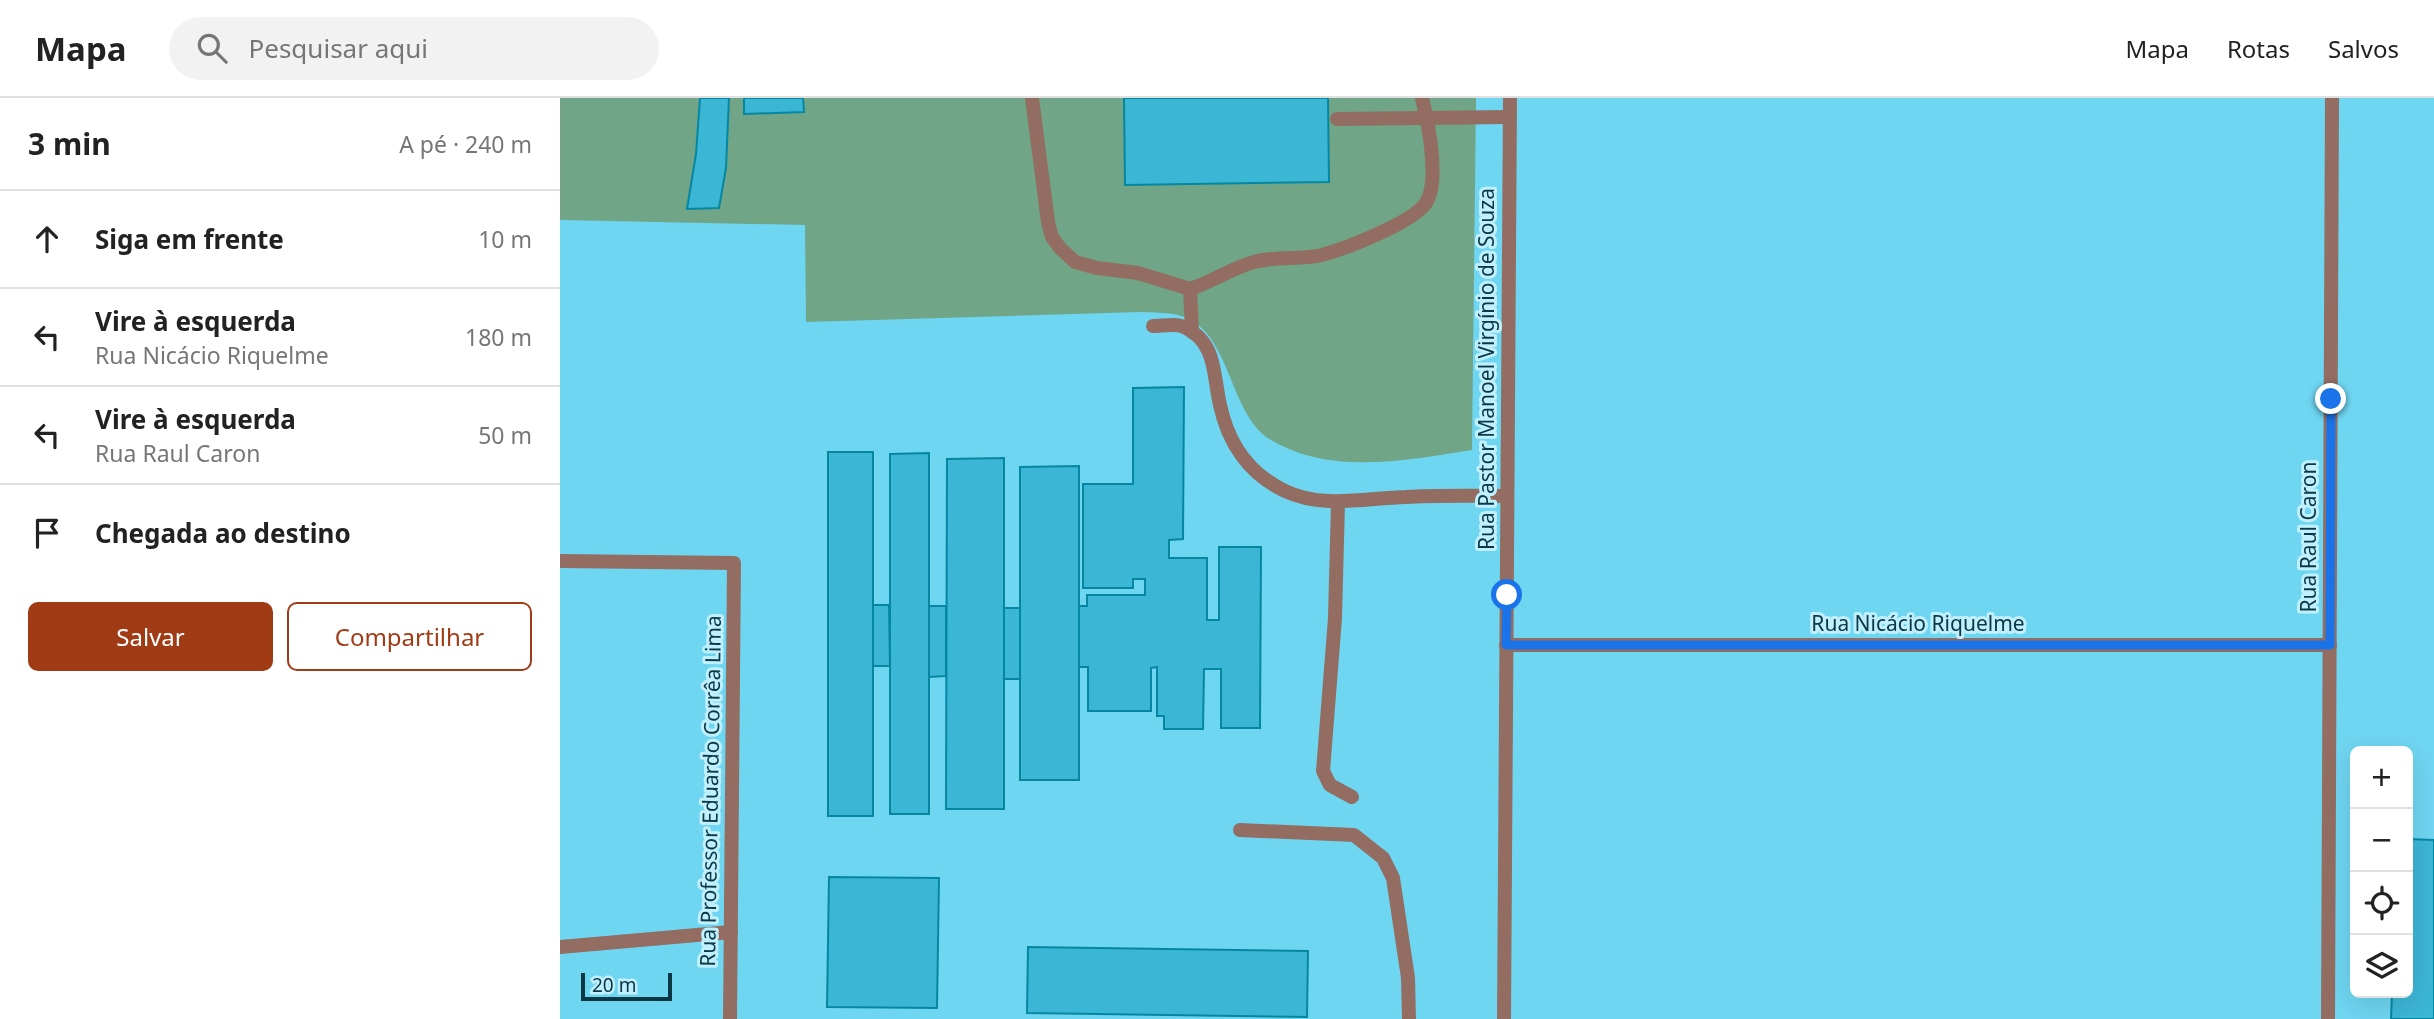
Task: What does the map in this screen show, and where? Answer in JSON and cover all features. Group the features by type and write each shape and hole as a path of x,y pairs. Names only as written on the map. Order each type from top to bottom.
{"street":[{"path":"1032,98 1048,222 1052,237 1060,248 1075,262 1097,268 1138,273 1190,289 1212,282 1252,262 1322,254 1406,220 1427,202 1433,178 1430,128 1422,98"},
{"name":"Rua Pastor Manoel Virgínio de Souza","path":"1504,1019 1510,98"},
{"name":"Rua Raul Caron","path":"2328,1019 2332,98"},
{"path":"1337,119 1509,117"},
{"path":"1190,289 1192,332"},
{"path":"1153,326 1182,325 1210,351 1224,421 1240,454 1252,470 1284,491 1303,498 1338,503 1384,498 1507,496"},
{"path":"1338,503 1335,618 1323,771 1330,785 1352,797"},
{"name":"Rua Professor Eduardo Corrêa Lima","path":"560,561 734,563 730,1019"},
{"name":"Rua Nicácio Riquelme","path":"1506,645 2330,645"},
{"path":"1240,830 1354,835 1383,858 1393,877 1408,978 1409,1019"},
{"path":"560,947 731,932"}],"green space":[{"path":"560,98 1476,98 1472,450 1422,458 1370,462 1344,462 1294,451 1271,440 1257,428 1209,336 1196,323 1173,314 1140,312 806,322 805,225 560,220"}],"building":[{"path":"700,98 729,98 726,168 719,208 687,209 696,154"},
{"path":"744,98 803,98 804,112 744,114"},
{"path":"1124,98 1328,98 1329,182 1125,185"},
{"path":"1184,387 1183,539 1169,540 1169,558 1207,558 1207,620 1219,620 1219,547 1261,547 1260,728 1221,728 1221,669 1204,669 1203,729 1164,729 1164,716 1157,716 1157,667 1151,668 1151,711 1088,711 1088,667 1079,667 1079,606 1087,606 1087,595 1145,595 1145,579 1133,579 1133,588 1083,588 1083,484 1133,484 1133,388"},
{"path":"828,452 873,452 873,816 828,816"},
{"path":"929,453 929,814 890,814 890,454"},
{"path":"1004,458 1004,809 946,809 947,459"},
{"path":"1079,466 1079,780 1020,780 1020,467"},
{"path":"873,605 889,605 890,666 873,666"},
{"path":"929,606 946,606 946,676 929,677"},
{"path":"1004,608 1020,608 1020,679 1004,679"},
{"path":"2413,839 2434,840 2434,1019 2391,1019 2392,998 2413,998"},
{"path":"829,877 939,878 937,1008 827,1007"},
{"path":"1028,947 1308,951 1307,1017 1027,1013"}],"route":[{"path":"1507,595 1506,645 2330,645 2331,399"}]}
